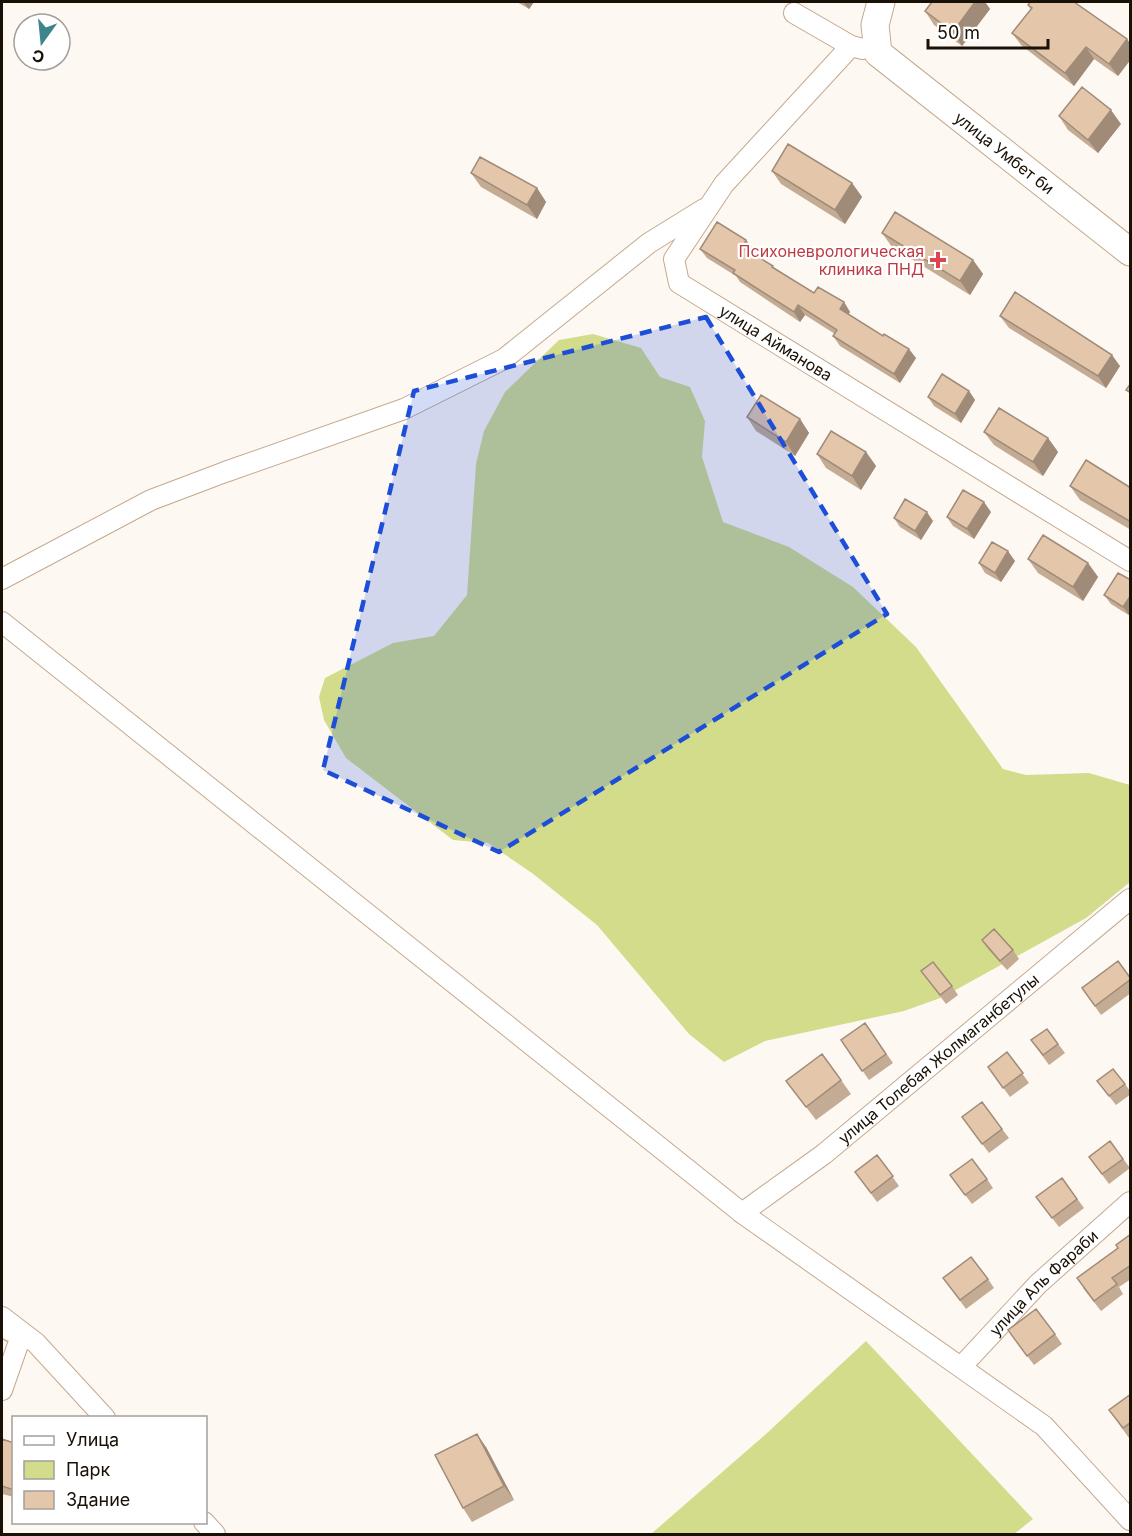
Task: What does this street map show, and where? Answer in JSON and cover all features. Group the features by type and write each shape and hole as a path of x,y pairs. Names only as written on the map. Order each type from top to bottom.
{"street":[{"path":"794,13 851,46 878,53 875,25 881,2"},
{"name":"улица Айманова","path":"851,46 723,184 674,259 679,284 1131,561"},
{"name":"улица Умбет би","path":"878,53 1131,252"},
{"path":"2,579 151,500 405,409 504,359 649,243 709,206"},
{"path":"2,622 742,1213 1044,1426 1131,1520"},
{"name":"улица Толебая Жолмаганбетулы","path":"742,1213 824,1154 1131,899"},
{"name":"улица Аль Фараби","path":"961,1367 1038,1284 1131,1202"},
{"path":"2,1317 36,1343 103,1416"},
{"path":"2,1330 22,1333"},
{"path":"2,1390 22,1333"}],"highlighted area":[{"path":"706,317 887,614 499,852 323,770 414,391"}],"green space":[{"path":"593,334 641,348 660,377 690,387 705,421 702,457 723,522 789,547 853,587 916,647 1003,769 1026,775 1089,773 1130,785 1130,882 1086,918 943,997 904,1011 765,1041 724,1062 689,1034 597,925 532,873 488,843 453,840 346,758 324,720 319,697 325,678 393,643 434,636 467,595 476,464 484,431 505,392 559,340"},
{"path":"866,1341 1033,1519 1014,1534 651,1534 766,1434"}],"building":[{"path":"932,2 975,2 953,32 925,11"},
{"path":"1030,2 1074,2 1127,39 1109,64 1086,47 1065,73 1012,33 1032,8 1028,5"},
{"path":"1082,87 1111,110 1088,140 1059,116"},
{"path":"788,144 852,183 835,210 772,171"},
{"path":"480,157 537,188 527,205 471,173"},
{"name":"Психоневрологическая клиника ПНД","path":"895,212 973,260 960,281 882,233"},
{"path":"717,222 746,240 742,247 772,267 814,293 818,287 844,302 840,309 909,349 894,374 833,336 837,330 798,305 794,312 733,273 735,270 700,249"},
{"path":"1015,292 1112,355 1098,376 1000,316"},
{"path":"942,374 969,391 955,414 928,397"},
{"path":"1131,383 1131,393 1126,390"},
{"path":"761,395 800,419 786,442 747,417"},
{"path":"999,408 1048,438 1033,462 984,432"},
{"path":"831,431 866,452 852,476 817,454"},
{"path":"1086,460 1131,488 1131,522 1070,486"},
{"path":"963,490 984,502 967,529 947,517"},
{"path":"905,499 927,512 915,531 894,518"},
{"path":"1043,535 1088,563 1073,587 1028,559"},
{"path":"992,542 1008,551 995,573 979,563"},
{"path":"1118,573 1131,580 1131,595 1123,607 1104,595"},
{"path":"994,929 1013,950 1000,961 982,940"},
{"path":"1118,961 1131,979 1095,1006 1082,988"},
{"path":"933,962 952,986 940,995 921,971"},
{"path":"865,1023 886,1054 862,1071 841,1040"},
{"path":"1047,1029 1058,1044 1043,1055 1031,1040"},
{"path":"1007,1052 1023,1073 1003,1088 988,1067"},
{"path":"822,1054 841,1080 806,1107 786,1081"},
{"path":"1113,1069 1125,1084 1109,1096 1097,1081"},
{"path":"982,1102 1002,1129 982,1144 962,1117"},
{"path":"1110,1141 1123,1159 1102,1174 1089,1157"},
{"path":"877,1155 893,1176 871,1193 855,1172"},
{"path":"972,1159 987,1179 965,1195 950,1175"},
{"path":"1062,1178 1077,1199 1052,1218 1036,1197"},
{"path":"1131,1234 1131,1265 1112,1278 1117,1284 1094,1301 1077,1278 1118,1248 1116,1245"},
{"path":"971,1257 988,1279 960,1300 943,1278"},
{"path":"1036,1309 1055,1334 1027,1356 1008,1330"},
{"path":"1131,1394 1131,1422 1123,1428 1109,1410"},
{"path":"477,1434 504,1486 463,1508 435,1455"},
{"path":"2,1439 12,1442 12,1489 2,1486"}],"place":[{"name":"Психоневрологическая клиника ПНД","path":"938,260"}]}
